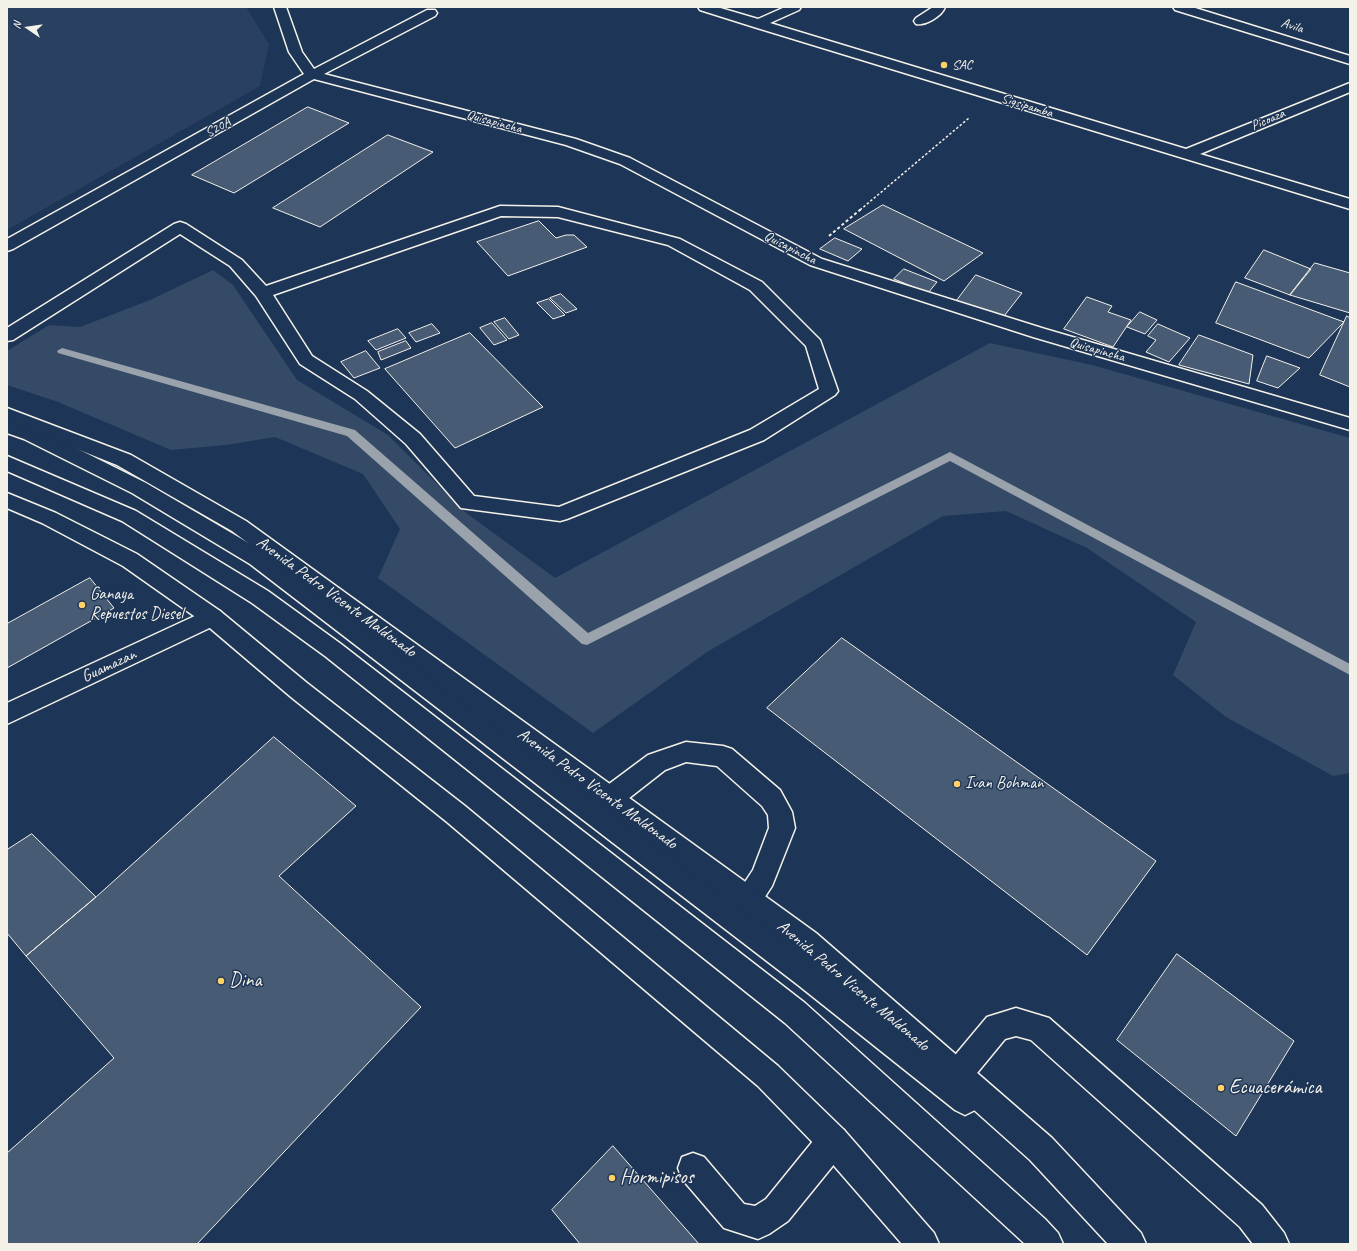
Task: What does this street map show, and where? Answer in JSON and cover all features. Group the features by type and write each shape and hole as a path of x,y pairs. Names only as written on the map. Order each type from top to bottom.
{"street":[{"path":"280,7 296,55 302,65 312,75"},
{"name":"Sigsipamba","path":"704,7 1350,204"},
{"path":"758,24 795,7"},
{"path":"920,21 938,10 939,7"},
{"name":"Avila","path":"1179,7 1350,60"},
{"name":"S20A","path":"7,246 312,75 431,13"},
{"name":"Quisapincha","path":"312,75 571,142 625,161 816,262 1032,331 1350,424"},
{"name":"Picoaza","path":"1187,154 1350,87"},
{"path":"7,336 180,227 236,263 263,293 306,360 360,395 413,438 468,503 560,514 757,435 829,391 814,344 756,286 674,242 558,212 500,212 263,293"},
{"name":"Avenida Pedro Vicente Maldonado","path":"7,414 124,460 239,526 806,942 1041,1149 1130,1244"},
{"path":"7,426 31,434 138,488 257,558 808,975 999,1127 1096,1222 1116,1244"},
{"path":"7,463 130,516 260,598 333,650 795,1013 1034,1230 1047,1244"},
{"path":"7,500 49,518 130,560 212,617 306,695 456,814 768,1076 833,1142 923,1244"},
{"name":"Guamazan","path":"7,714 212,617"},
{"path":"610,798 657,762 686,752 723,756 771,798 780,812 782,828 763,876 748,900"},
{"path":"957,1076 997,1027 1016,1022 1039,1028 1251,1216 1273,1244"},
{"path":"693,1168 735,1217 758,1223 777,1210 833,1142"}],"path":[{"path":"805,256 995,96"}],"shaded area":[{"path":"7,7 246,7 269,44 260,86 7,230"},
{"path":"213,270 233,285 297,380 388,435 465,512 555,578 990,343 1092,365 1350,438 1350,773 1333,776 1226,717 1173,675 1196,622 1087,548 1006,511 943,516 707,652 593,733 378,578 400,529 363,474 275,437 226,445 171,450 58,402 7,385 7,351 49,325 80,327 150,300"}],"building":[{"path":"308,107 349,123 234,193 192,175"},
{"path":"388,135 433,152 320,227 273,208"},
{"path":"883,205 983,253 944,281 844,229"},
{"path":"539,221 556,238 566,235 574,235 587,247 508,276 477,242"},
{"path":"835,238 862,249 848,261 820,249"},
{"path":"1264,250 1311,269 1290,295 1245,278"},
{"path":"1315,263 1350,273 1350,313 1290,295"},
{"path":"904,269 937,282 928,293 894,279"},
{"path":"976,275 1022,293 1001,320 955,303"},
{"path":"1236,282 1344,322 1309,358 1216,323"},
{"path":"561,294 577,309 566,313 550,298"},
{"path":"1087,297 1112,306 1108,312 1131,320 1113,347 1064,329"},
{"path":"549,299 565,315 553,319 537,303"},
{"path":"1140,312 1157,320 1145,334 1127,327"},
{"path":"1347,316 1350,318 1350,387 1320,375"},
{"path":"505,318 519,335 509,339 494,322"},
{"path":"492,323 507,340 494,345 480,328"},
{"path":"432,324 440,333 416,342 409,333"},
{"path":"1158,324 1190,338 1169,362 1146,352 1156,340 1148,336"},
{"path":"398,329 406,338 376,350 368,341"},
{"path":"470,333 543,407 455,448 385,369"},
{"path":"1199,335 1253,355 1249,384 1179,365"},
{"path":"406,341 411,348 381,360 378,352"},
{"path":"366,351 380,368 354,378 341,362"},
{"path":"1267,356 1300,368 1278,388 1257,381"},
{"path":"90,578 114,608 7,668 7,624"},
{"name":"Ivan Bohman","path":"842,638 1156,861 1087,955 767,708"},
{"name":"Dina","path":"274,737 356,806 279,876 421,1007 197,1244 7,1244 7,1153 114,1058 26,956 96,897"},
{"path":"32,834 96,897 26,956 7,933 7,850"},
{"name":"Ecuacerámica","path":"1177,954 1294,1041 1236,1136 1117,1040"},
{"name":"Hormipisos","path":"613,1146 699,1244 580,1244 552,1210"}],"waterway":[{"path":"62,351 351,433 587,640 950,456 1350,670"}],"place":[{"name":"SAC","path":"944,65"},
{"name":"Ganaya Repuestos Diesel","path":"82,605"},
{"name":"Ivan Bohman","path":"957,784"},
{"name":"Dina","path":"221,981"},
{"name":"Ecuacerámica","path":"1221,1088"},
{"name":"Hormipisos","path":"612,1178"}]}
